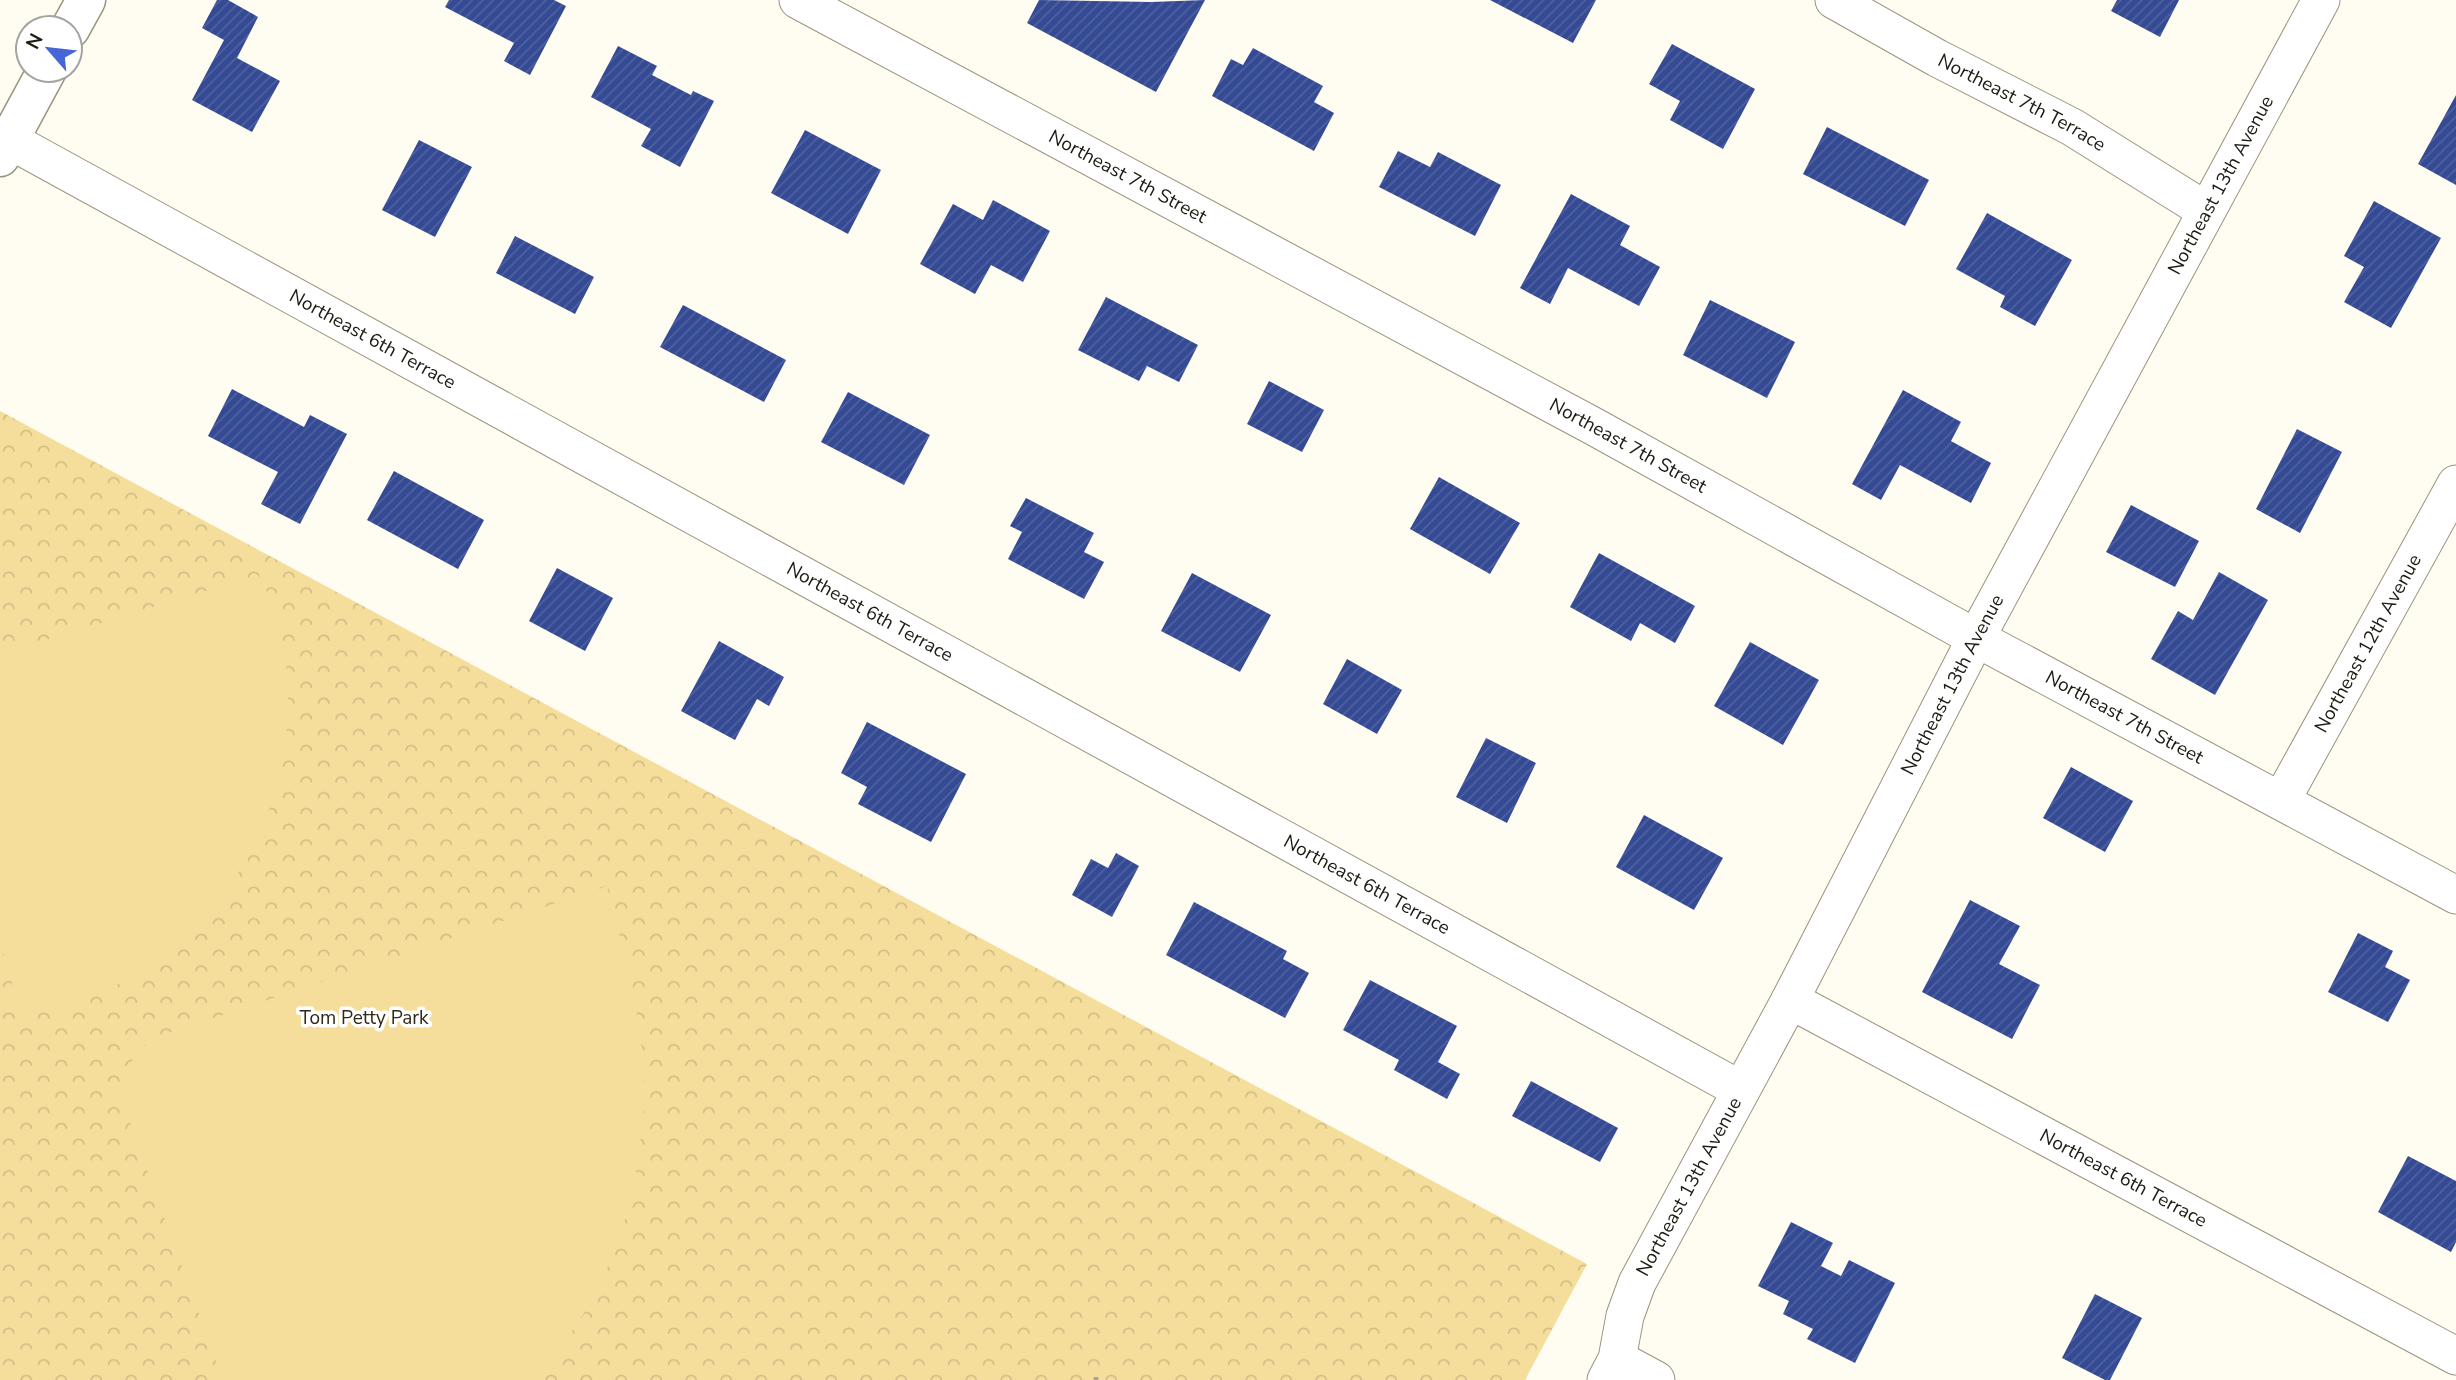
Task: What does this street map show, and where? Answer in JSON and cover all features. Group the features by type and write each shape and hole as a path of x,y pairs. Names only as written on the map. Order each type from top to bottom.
{"street":[{"name":"Northeast 7th Street","path":"798,0 1593,426 1976,638 2456,895"},
{"name":"Northeast 7th Terrace","path":"1834,0 1937,58 2072,127 2205,210"},
{"name":"Northeast 13th Avenue","path":"1611,1370 1637,1283 1790,1000 1976,638 2205,210 2321,0"},
{"path":"3,144 39,84"},
{"name":"Northeast 6th Terrace","path":"3,144 1741,1090"},
{"name":"Northeast 12th Avenue","path":"2281,801 2456,484"},
{"name":"Northeast 6th Terrace","path":"1790,1000 2456,1356"},
{"path":"1611,1370 1656,1380"}],"green space":[{"name":"Tom Petty Park","path":"0,411 1587,1264 1525,1380 0,1380"},
{"path":"258,575 274,608 287,677 285,745 269,810 240,869 200,922 149,965 89,997 22,1016 0,943 0,654"},
{"path":"607,886 637,1016 644,1068 644,1110 636,1173 620,1237 594,1296 557,1352 535,1380 223,1380 122,1100 126,1073 140,1050 154,1038"}],"building":[{"path":"217,0 228,0 258,17 237,58 280,81 252,132 192,100 224,40 202,28"},
{"path":"449,0 554,0 566,6 530,75 504,61 514,43 445,7"},
{"path":"1039,0 1205,0 1156,92 1027,23"},
{"path":"1490,0 1596,0 1573,43"},
{"path":"2117,0 2179,0 2160,37 2111,11"},
{"path":"1672,44 1755,89 1723,149 1670,120 1680,101 1649,84"},
{"path":"618,46 657,66 652,75 691,95 693,91 714,101 680,167 641,146 651,129 591,97"},
{"path":"1253,48 1323,86 1314,102 1334,113 1314,151 1212,96 1231,59 1243,65"},
{"path":"2456,95 2456,185 2418,164"},
{"path":"1827,127 1929,180 1905,226 1803,174"},
{"path":"805,130 881,170 848,234 771,193"},
{"path":"419,140 472,167 435,237 382,210"},
{"path":"1398,151 1430,167 1438,152 1501,185 1475,236 1379,187"},
{"path":"1571,194 1630,226 1620,245 1660,267 1639,306 1568,268 1550,304 1520,288"},
{"path":"993,200 1050,231 1023,282 991,265 975,294 920,264 953,204 983,220"},
{"path":"2374,201 2441,238 2391,328 2344,302 2364,267 2344,256"},
{"path":"1987,213 2072,260 2035,326 2000,307 2005,296 1956,269"},
{"path":"515,236 594,277 575,314 496,273"},
{"path":"1106,297 1198,345 1179,382 1147,366 1139,381 1078,350"},
{"path":"1710,300 1795,342 1767,398 1683,355"},
{"path":"683,305 786,360 764,402 660,347"},
{"path":"1269,381 1324,410 1302,452 1247,424"},
{"path":"232,389 304,427 310,415 347,434 300,524 261,504 278,472 208,436"},
{"path":"1903,390 1961,422 1951,441 1991,463 1971,503 1900,465 1881,500 1852,484"},
{"path":"848,392 930,435 904,485 821,442"},
{"path":"2297,429 2342,452 2300,533 2256,509"},
{"path":"394,471 484,520 458,569 367,520"},
{"path":"1439,477 1520,523 1490,574 1410,529"},
{"path":"1026,498 1094,533 1084,552 1104,562 1084,599 1008,559 1022,532 1010,526"},
{"path":"2131,505 2199,541 2175,587 2106,552"},
{"path":"1599,553 1695,606 1675,643 1640,623 1631,641 1570,607"},
{"path":"557,568 613,598 585,651 529,621"},
{"path":"2219,572 2268,600 2215,695 2151,659 2178,611 2193,620"},
{"path":"1192,573 1271,615 1240,672 1161,631"},
{"path":"719,641 784,677 769,706 757,699 735,740 681,711"},
{"path":"1750,642 1819,680 1783,745 1714,706"},
{"path":"1347,659 1402,690 1377,734 1323,704"},
{"path":"867,722 966,774 931,842 858,804 867,787 841,773"},
{"path":"1486,738 1536,763 1507,823 1456,797"},
{"path":"2071,767 2133,801 2105,852 2043,818"},
{"path":"1644,815 1723,858 1694,910 1616,867"},
{"path":"1116,853 1139,866 1112,917 1072,895 1091,859 1108,868"},
{"path":"1970,900 2020,926 1999,964 2040,985 2012,1039 1922,992"},
{"path":"1194,902 1287,951 1283,959 1309,973 1285,1018 1166,955"},
{"path":"2358,933 2393,951 2385,967 2410,980 2388,1022 2328,992"},
{"path":"1370,980 1457,1026 1438,1062 1460,1074 1447,1099 1394,1070 1399,1060 1343,1030"},
{"path":"1531,1081 1618,1128 1600,1162 1512,1116"},
{"path":"2408,1156 2456,1181 2456,1242 2451,1252 2378,1212"},
{"path":"1791,1222 1833,1243 1821,1266 1841,1276 1849,1260 1895,1283 1855,1363 1807,1339 1813,1329 1783,1314 1789,1301 1758,1286"},
{"path":"2095,1294 2142,1318 2110,1380 2062,1358"}]}
